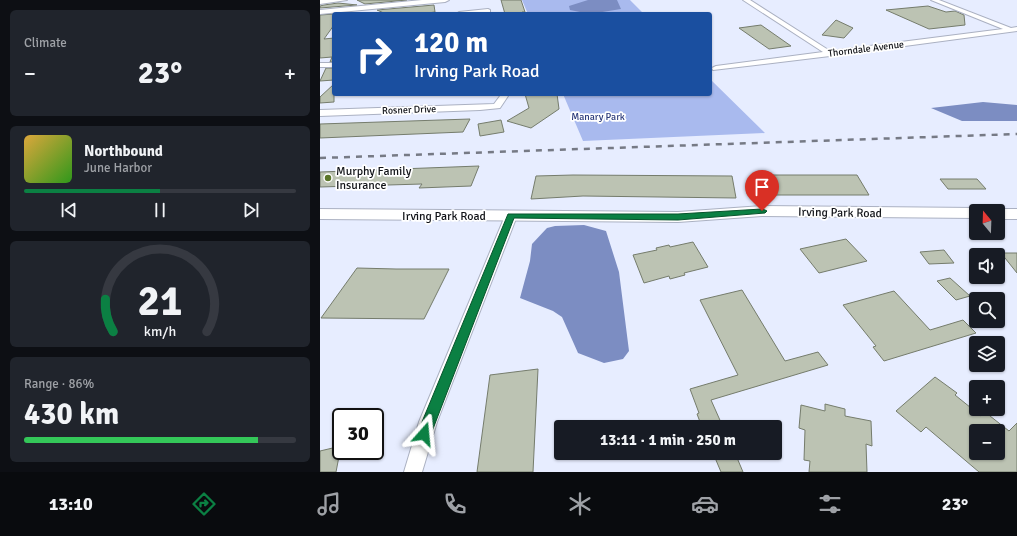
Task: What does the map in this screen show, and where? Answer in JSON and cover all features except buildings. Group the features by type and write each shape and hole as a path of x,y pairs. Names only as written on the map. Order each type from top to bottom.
{"main road":[{"path":"320,12 445,0"},
{"name":"Irving Park Road","path":"320,214 678,217 762,211 969,213"},
{"path":"1005,214 1017,214"}],"street":[{"path":"320,2 344,0"},
{"path":"746,0 830,54"},
{"path":"934,0 1015,30"},
{"path":"474,12 488,10"},
{"name":"Thorndale Avenue","path":"716,68 1015,30"},
{"path":"320,65 332,65"},
{"name":"Rosner Drive","path":"320,113 480,108 498,106 504,96"},
{"path":"413,472 428,422 511,216"}],"green space":[{"path":"522,0 630,0 642,12 527,12"},
{"name":"Manary Park","path":"712,81 765,133 583,141 564,96 712,96"}],"shaded area":[{"path":"588,0 617,0 621,9 602,12 580,12 570,10 569,6"},
{"path":"983,102 1017,105 1017,121 962,121 931,108"},
{"path":"584,225 606,231 619,272 629,351 623,359 604,363 578,353 562,317 553,311 520,298 530,261 532,244 547,228 555,226"}],"railway":[{"path":"320,158 1017,134"}],"place":[{"name":"Murphy Family Insurance","path":"328,178"}],"route":[{"path":"424,434 511,216 678,217 762,211"}]}
